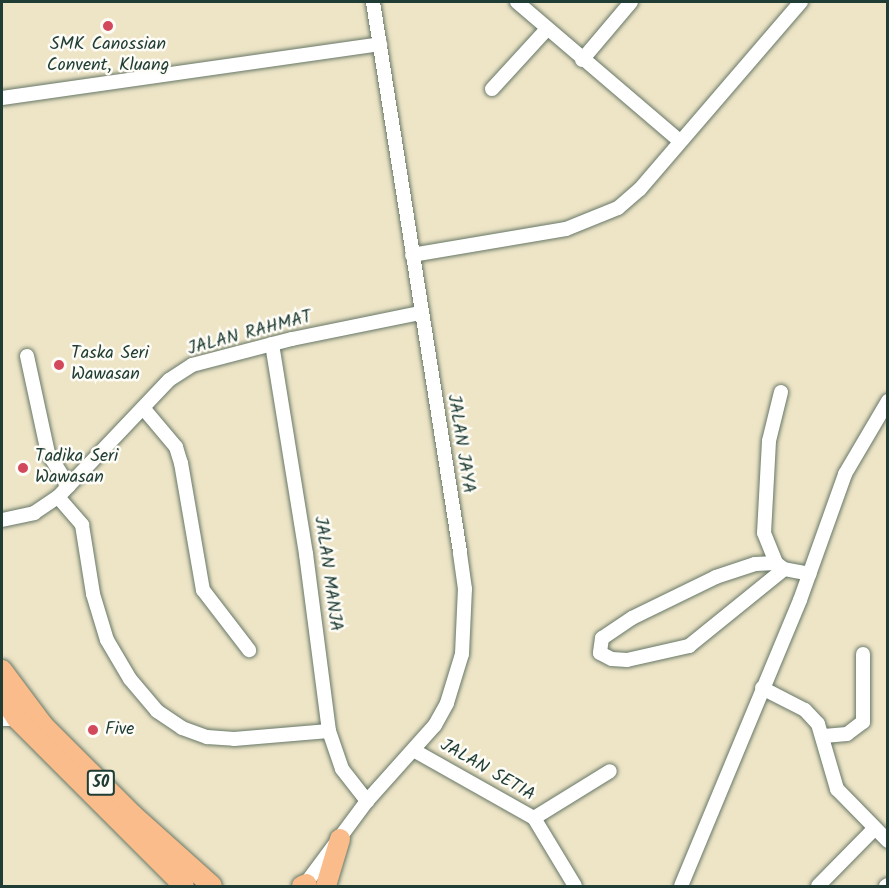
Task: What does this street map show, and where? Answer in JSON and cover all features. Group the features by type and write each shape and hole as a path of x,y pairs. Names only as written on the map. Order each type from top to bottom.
{"highway":[{"name":"50","path":"2,670 43,725 212,886"},
{"name":"50","path":"2,696 9,719 184,886"},
{"path":"312,886 335,845"}],"street":[{"name":"JALAN JAYA","path":"335,845 367,801 415,751 435,725 452,692 462,654 465,617 459,552 373,2"},
{"path":"518,2 546,30 680,141"},
{"path":"582,60 632,2"},
{"path":"412,255 594,221 618,208 640,189 801,2"},
{"path":"492,88 546,30"},
{"path":"2,98 380,44"},
{"name":"JALAN RAHMAT","path":"2,520 34,513 58,497 144,409 169,380 192,366 272,344 420,313"},
{"name":"JALAN MANJA","path":"272,344 308,565 329,731 342,769 367,801"},
{"path":"27,356 45,446 69,486"},
{"path":"780,392 771,431 763,521 766,544 780,566"},
{"path":"685,885 762,688 810,574 853,456 888,400"},
{"path":"144,409 176,447 181,463 203,590 249,650"},
{"path":"58,497 82,525 95,602 107,640 130,679 157,711 182,728 207,737 234,740 329,731"},
{"path":"780,566 683,649 627,660 612,659 600,653 602,638 632,618 716,577 755,564 780,566 810,574"},
{"path":"824,736 847,734 863,722 863,654"},
{"path":"762,688 805,710 824,736 830,776 837,789 888,841"},
{"name":"JALAN SETIA","path":"415,751 534,818 575,886"},
{"path":"534,818 610,771"},
{"path":"818,886 875,828"}],"place":[{"name":"SMK Canossian Convent, Kluang","path":"108,26"},
{"name":"Taska Seri Wawasan","path":"59,365"},
{"name":"Tadika Seri Wawasan","path":"23,468"},
{"name":"Five","path":"93,730"}]}
